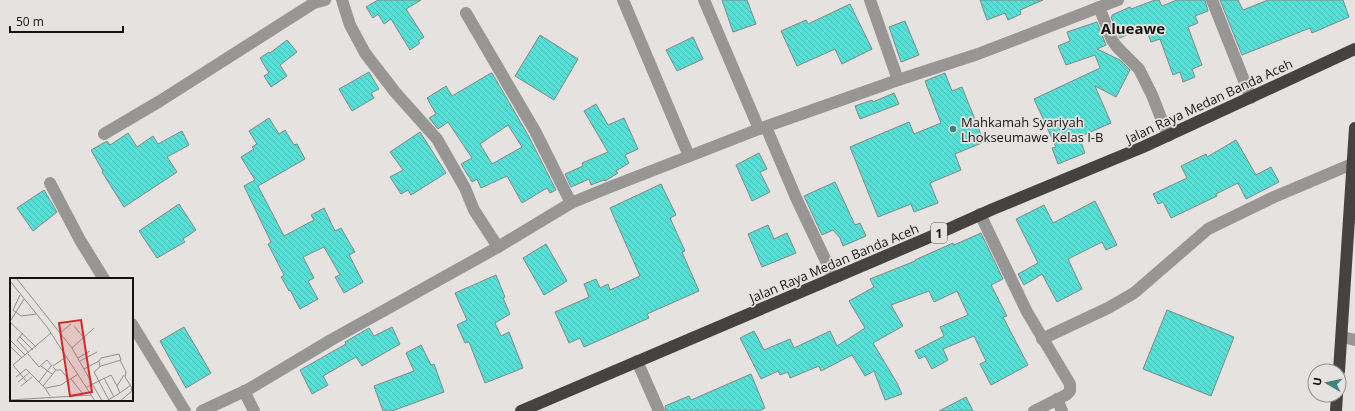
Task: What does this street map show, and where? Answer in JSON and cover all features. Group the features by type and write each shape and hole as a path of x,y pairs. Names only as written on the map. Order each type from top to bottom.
{"highway":[{"name":"Jalan Raya Medan Banda Aceh","path":"521,411 834,278 980,214 1143,147 1355,49"},
{"path":"1340,363 1355,128"}],"street":[{"path":"104,134 160,101 314,2 324,0"},
{"path":"342,0 350,25 365,53 395,92 437,139 465,188 474,210 498,247"},
{"path":"623,0 689,156"},
{"path":"704,0 834,278"},
{"path":"870,0 898,80"},
{"path":"202,411 244,391 331,340 498,247 571,203 763,128 898,80 978,54 1118,0"},
{"path":"1212,0 1251,98"},
{"path":"1099,7 1112,40 1139,69 1152,95 1168,136"},
{"path":"466,14 535,131 571,203"},
{"path":"1042,339 1108,308 1134,293 1208,229 1274,197 1352,164"},
{"path":"50,183 80,240 103,278"},
{"path":"980,214 1027,312 1070,384 1070,391 1057,400 1034,411"},
{"path":"133,326 185,411"},
{"path":"1342,337 1355,340"},
{"path":"638,361 659,411"},
{"path":"244,391 254,411"},
{"path":"1057,400 1062,411"}],"building":[{"path":"378,0 421,0 406,9 424,37 418,41 420,43 410,50 391,19 384,24 378,14 373,18 366,7"},
{"path":"722,0 747,0 756,24 733,32"},
{"path":"980,0 1043,0 1020,10 1021,14 1008,20 1005,13 987,20"},
{"path":"1155,0 1159,0 1162,6 1177,0 1205,0 1208,11 1195,16 1198,23 1188,27 1202,65 1192,69 1195,77 1183,82 1180,72 1173,75 1160,39 1151,42 1145,26 1120,38 1111,17 1112,15 1130,7 1131,9"},
{"path":"1220,0 1238,0 1243,10 1268,0 1343,0 1349,17 1312,33 1310,28 1242,55"},
{"path":"850,4 872,49 842,64 835,49 797,66 781,31 806,20 808,24"},
{"path":"905,21 919,55 901,62 889,27"},
{"path":"1097,22 1106,45 1097,49 1120,60 1130,70 1116,97 1095,86 1111,123 1079,137 1085,153 1058,164 1052,148 1056,147 1034,99 1100,68 1095,55 1066,65 1058,46 1070,41 1067,32"},
{"path":"540,35 578,59 554,100 515,76"},
{"path":"693,37 703,59 677,71 666,50"},
{"path":"287,40 297,52 280,65 287,76 271,87 264,76 269,73 260,58 269,52 270,53"},
{"path":"369,72 379,89 371,93 374,98 352,111 339,89"},
{"path":"492,73 528,135 556,190 550,193 547,188 522,203 507,176 481,188 477,179 472,182 461,164 472,158 448,122 438,129 429,118 436,114 427,98 446,86 452,96","holes":["508,125 522,147 492,164 480,144"]},
{"path":"945,73 952,91 962,87 984,142 955,154 961,170 930,183 938,203 914,212 911,204 878,217 850,147 909,122 914,134 941,123 925,81"},
{"path":"894,93 899,104 860,119 855,106 872,100 873,102"},
{"path":"596,104 608,125 624,118 638,149 625,155 629,163 616,171 618,173 605,181 604,180 591,185 589,179 571,187 565,174 583,166 582,163 608,152 584,111"},
{"path":"269,118 279,134 285,130 294,145 297,144 305,159 258,186 284,236 314,220 311,215 324,208 335,231 341,228 355,252 349,255 363,282 344,293 335,277 340,275 324,247 303,257 314,278 308,281 318,299 300,309 281,277 284,275 268,244 271,242 244,186 255,180 241,157 254,149 252,147 257,144 249,131"},
{"path":"182,131 189,145 167,157 177,172 124,207 102,172 103,171 91,150 107,141 110,145 128,133 137,147 153,136 158,144"},
{"path":"420,132 446,173 411,195 408,190 401,194 390,177 403,170 390,152"},
{"path":"1236,140 1256,175 1271,167 1279,182 1246,199 1238,183 1216,194 1217,196 1171,218 1163,202 1158,204 1153,194 1187,178 1181,166 1206,154 1207,157"},
{"path":"759,153 767,169 760,172 770,192 752,201 736,165"},
{"path":"835,182 855,225 860,223 866,236 843,246 840,238 833,230 822,235 804,196"},
{"path":"661,184 676,215 670,218 685,251 682,252 699,291 647,314 649,318 584,347 580,338 569,343 555,312 589,297 584,284 596,279 600,288 608,284 610,290 640,276 610,208"},
{"path":"44,190 57,212 33,231 17,208"},
{"path":"1095,201 1117,245 1106,250 1102,242 1068,259 1082,289 1057,302 1042,274 1024,285 1018,274 1038,263 1016,219 1044,205 1053,223"},
{"path":"179,204 196,230 183,239 185,242 157,258 139,231"},
{"path":"768,225 774,239 787,233 796,253 762,267 748,234"},
{"path":"981,233 1003,279 991,285 1007,316 1003,317 1028,365 991,385 980,364 986,361 974,336 943,349 948,360 932,369 925,356 919,359 915,351 944,336 940,327 968,315 957,291 934,302 929,291 891,305 903,326 873,343 902,394 885,400 874,371 865,376 852,355 821,371 819,366 790,378 788,372 780,375 778,371 761,379 740,338 754,331 764,350 790,339 794,348 830,331 837,346 865,328 849,301 874,287 870,279 915,261 953,243 954,245"},
{"path":"546,244 567,281 544,295 523,258"},
{"path":"496,275 510,314 495,323 501,336 509,332 523,368 485,383 469,342 465,343 457,325 467,320 455,293"},
{"path":"1167,310 1234,337 1211,396 1143,369"},
{"path":"184,327 211,373 186,388 160,341"},
{"path":"392,327 400,344 362,366 356,357 323,376 328,385 312,394 300,370 346,344 345,342 369,328 374,336"},
{"path":"421,345 431,365 434,364 444,392 392,411 383,411 374,386 414,371 406,353"},
{"path":"751,374 765,408 759,411 666,411 665,406 689,396 691,400"},
{"path":"966,397 973,411 939,411"}],"place":[{"name":"Mahkamah Syariyah Lhokseumawe Kelas I-B","path":"953,129"}],"district":[{"name":"Alueawe","path":"1133,28"}]}
